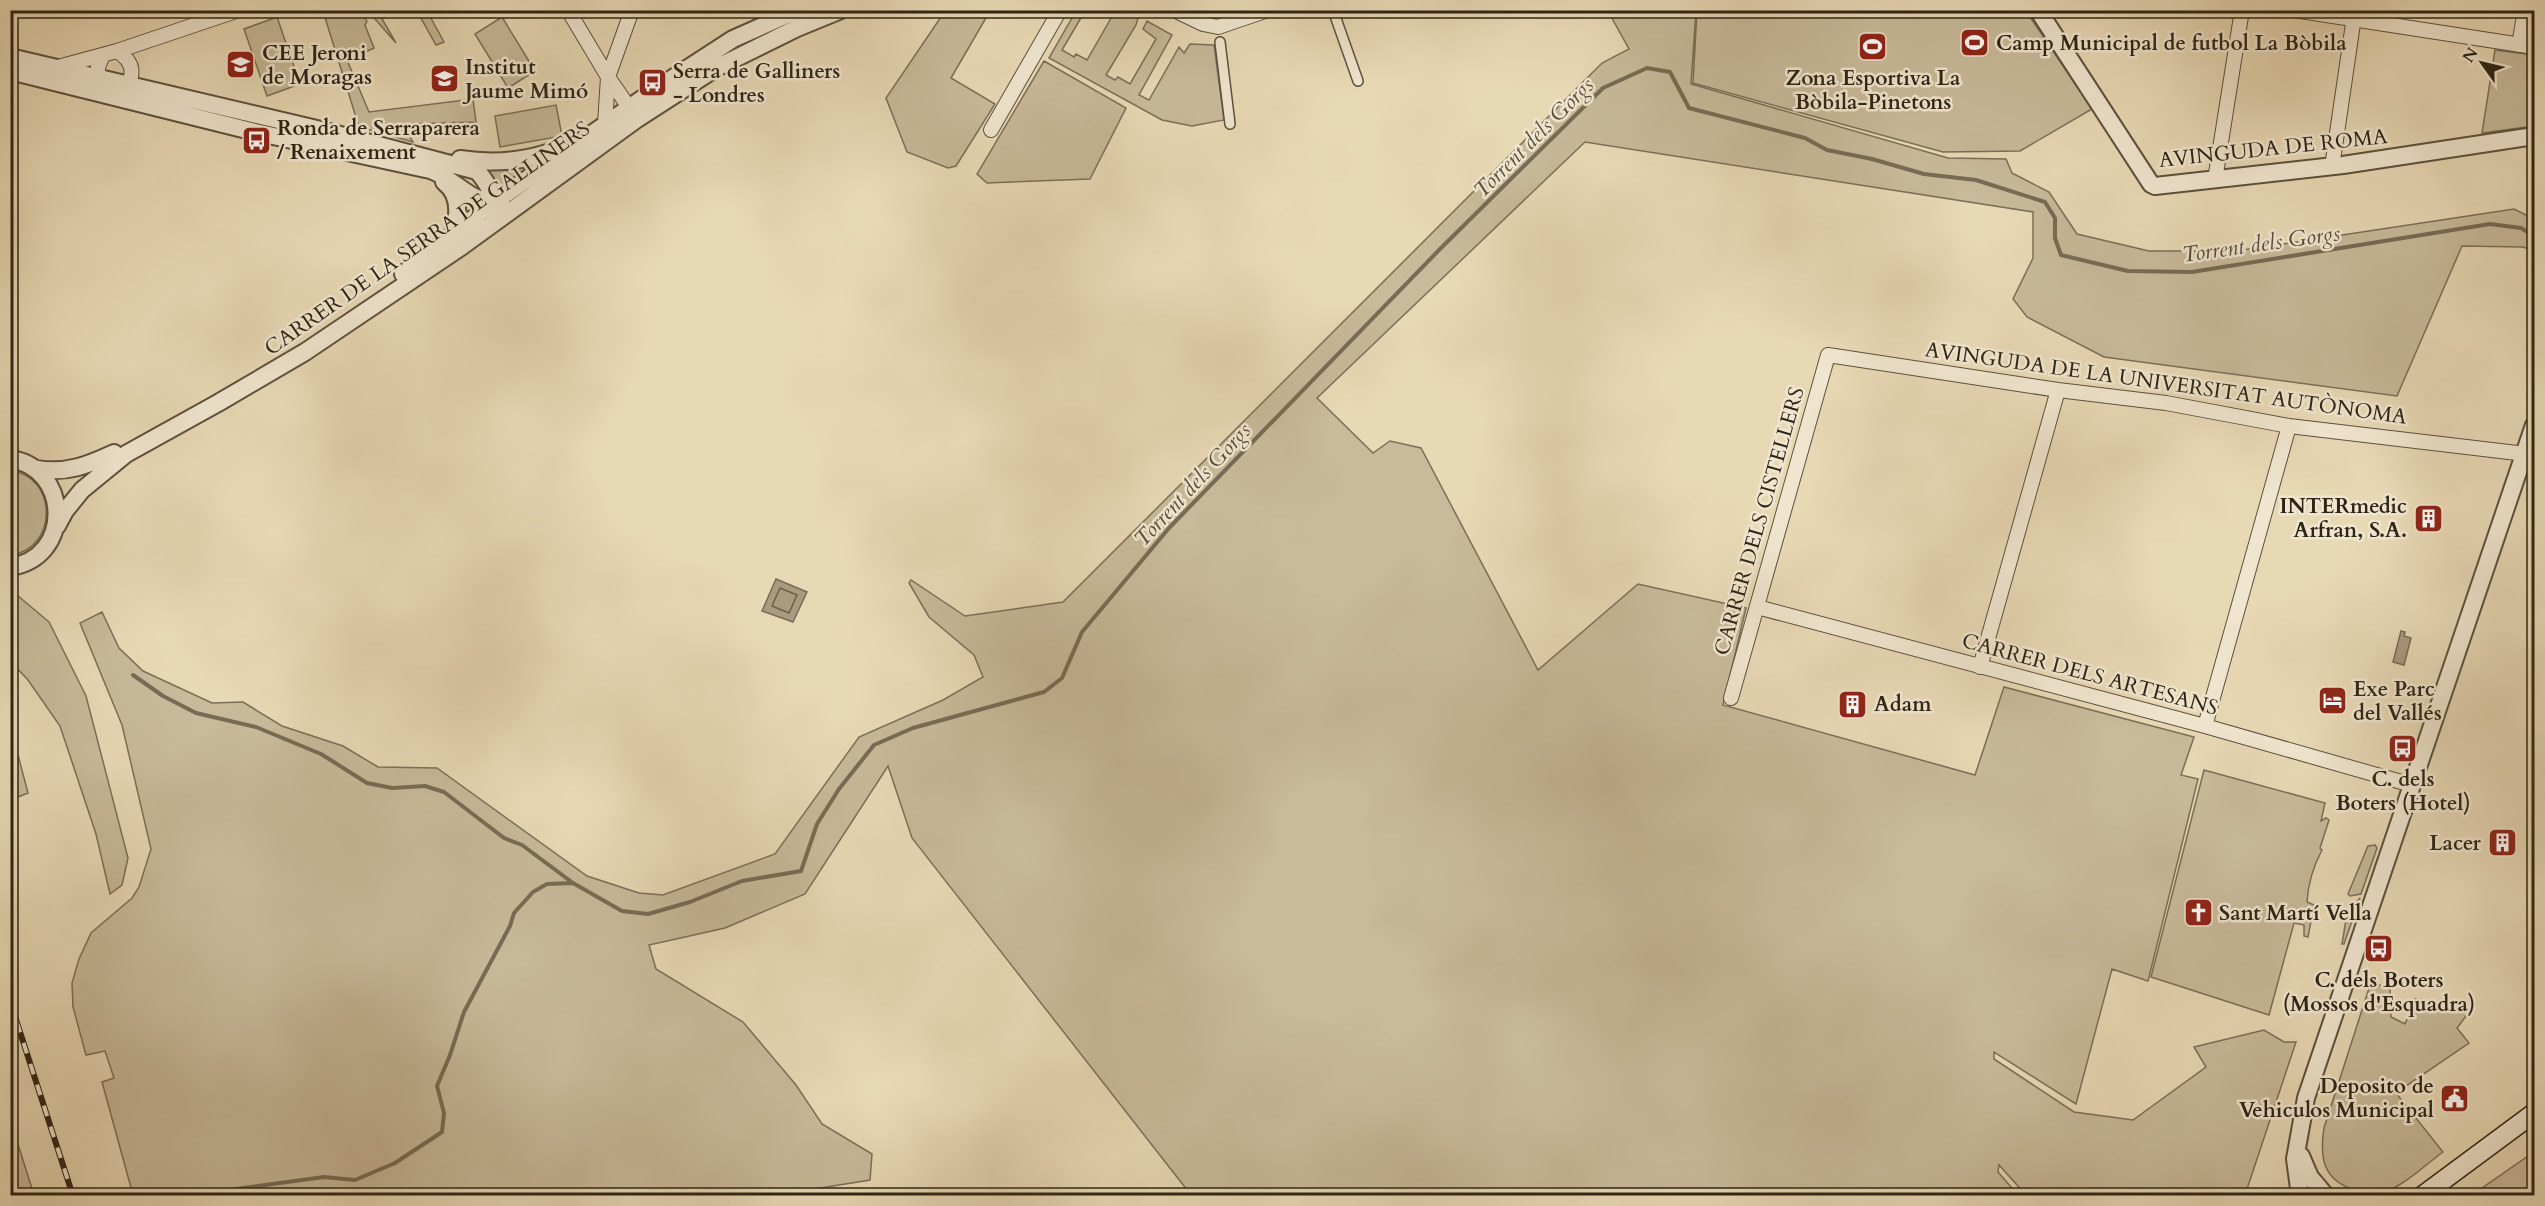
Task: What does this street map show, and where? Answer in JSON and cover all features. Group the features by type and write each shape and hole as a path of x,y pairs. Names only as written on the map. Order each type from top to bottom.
{"main road":[{"path":"2422,1196 2535,1113"}],"street":[{"path":"53,74 239,10"},
{"path":"568,10 608,77 633,113"},
{"path":"605,124 608,77 632,10"},
{"name":"CARRER DE LA SERRA DE GALLINERS","path":"10,567 25,563 40,554 52,540 65,511 82,490 118,459 270,374 469,241 568,170 633,113 733,39 798,10"},
{"name":"CARRER DE LA SERRA DE GALLINERS","path":"10,459 25,462 37,469 62,471 92,463 212,401 303,346 351,313 493,203 605,124 633,113 797,28 841,10"},
{"path":"991,130 1059,10"},
{"path":"1174,10 1203,24 1218,27 1268,10"},
{"path":"1333,10 1358,81"},
{"name":"AVINGUDA DE ROMA","path":"2038,10 2151,184 2161,186 2332,167 2535,136"},
{"path":"2215,180 2242,10"},
{"path":"2294,10 2355,15 2535,47"},
{"path":"2519,45 2524,10"},
{"path":"2332,167 2355,15"},
{"path":"1220,42 1230,124"},
{"path":"117,51 133,67 128,88"},
{"path":"98,81 98,68 104,55"},
{"path":"10,57 53,74 176,111 255,132 430,170 446,176 472,196 493,203 508,200 557,171 568,170"},
{"path":"10,71 53,74 98,81 321,130 477,171 487,182 493,203 489,213 475,229 469,241"},
{"path":"128,88 191,120 436,177 454,191 458,209 452,236"},
{"path":"321,130 331,129 463,160 511,162 546,154 583,139"},
{"name":"AVINGUDA DE LA UNIVERSITAT AUTÒNOMA","path":"1828,355 2058,390 2166,402 2289,426 2530,455"},
{"name":"CARRER DELS CISTELLERS","path":"1731,698 1828,355"},
{"path":"1980,667 2058,390"},
{"path":"2300,1196 2295,1159 2306,1098 2412,785 2530,455 2535,425"},
{"path":"2205,726 2289,426"},
{"path":"37,469 52,494 57,526"},
{"name":"CARRER DELS ARTESANS","path":"1757,606 2205,726 2412,785"},
{"path":"2298,1149 2310,1177 2326,1196"}],"shaded area":[{"path":"323,11 358,11 367,21 365,25 374,48 347,60 369,112 473,99 476,122 409,124 407,132 413,142 359,127"},
{"path":"368,11 400,11 382,19 396,43"},
{"path":"417,11 427,11 444,42 436,45"},
{"path":"945,11 990,11 951,78 995,104 956,166 948,168 907,152 886,98"},
{"path":"1076,11 1085,11 1062,50 1074,57 1076,54 1087,60 1114,13 1109,11 1132,11 1139,15 1136,25 1106,75 1115,80 1118,77 1130,84 1156,39 1143,29 1147,21 1172,35 1139,95 1149,100 1179,47 1184,53 1190,44 1214,45 1224,120 1192,126 1162,120 1049,58"},
{"path":"1608,11 1696,11 1691,84 1948,158 2006,159 2012,173 2049,192 2077,234 2149,251 2236,251 2514,209 2534,219 2534,251 2523,247 2462,246 2397,396 2104,357 2027,317 2013,299 2033,258 2033,212 1585,142 1317,398 1373,453 1390,441 1421,448 1538,670 1638,584 1746,608 1723,705 1975,775 2004,687 2194,737 2181,775 2198,779 2148,981 2112,969 2076,1104 1994,1052 1994,1059 2074,1112 2133,1120 2206,1067 2194,1047 2264,1030 2284,1042 2296,1042 2245,1195 2026,1195 1999,1165 1998,1172 2018,1195 1191,1195 912,838 888,766 805,894 725,928 649,945 656,969 743,1022 796,1085 822,1124 872,1154 870,1180 771,1196 133,1195 102,1082 114,1078 105,1051 86,1055 73,1007 72,983 79,959 91,933 132,898 139,887 151,849 122,725 80,623 102,612 119,648 143,671 212,703 243,702 282,726 343,746 378,767 437,768 587,876 639,893 663,895 775,854 859,737 943,700 983,677 974,655 929,617 909,583 911,580 965,616 1063,602 1602,63 1629,49"},
{"name":"Zona Esportiva La Bòbila-Pinetons","path":"1697,11 2026,11 2092,109 2020,151 1943,152 1693,83"},
{"path":"277,17 300,84 267,96 244,29"},
{"path":"502,17 535,71 508,88 475,34"},
{"path":"2495,50 2534,55 2534,126 2482,133"},
{"path":"1044,61 1126,108 1090,179 987,183 977,174"},
{"path":"556,105 562,136 500,147 495,116"},
{"path":"540,161 495,192 477,164"},
{"path":"11,471 26,476 37,485 44,498 46,513 44,527 37,540 26,550 11,555"},
{"path":"11,590 49,622 86,696 128,858 122,885 110,894 96,834 60,726 28,680 11,662"},
{"path":"11,749 18,755 28,793 18,797 11,783"},
{"path":"2204,770 2325,803 2321,821 2326,818 2329,820 2320,848 2322,850 2308,888 2307,902 2314,905 2308,937 2304,936 2304,925 2294,923 2269,1015 2151,977"},
{"path":"2375,845 2377,848 2361,894 2350,896 2348,894 2368,846"},
{"path":"2360,898 2344,944 2342,944 2347,913"},
{"path":"2371,982 2390,989 2391,1017 2405,1024 2415,999 2469,1012 2457,1028 2469,1043 2396,1093 2443,1152 2400,1184 2385,1192 2375,1194 2357,1191 2337,1181 2326,1168 2322,1150 2324,1128"},
{"path":"10,1119 34,1195 11,1195"},
{"path":"2534,1152 2534,1195 2472,1195"}],"water":[{"path":"776,579 807,592 793,622 762,611"},
{"path":"2401,631 2405,632 2404,636 2411,638 2404,665 2393,662"}],"waterway":[{"name":"Torrent dels Gorgs","path":"184,1196 324,1177 355,1180 395,1163 442,1132 444,1113 437,1086 464,1012 510,926 514,913 533,892 547,884 573,883 622,911 648,914 690,902 742,881 801,871 817,824 839,789 874,745 913,728 1044,692 1062,678 1082,632 1169,528 1441,248 1603,88 1647,68 1670,72 1689,108 1805,138 1827,150 1872,159 1924,174 1976,180 2045,202 2055,218 2055,238 2061,255 2128,271 2192,272 2490,224 2521,228 2534,236"},
{"path":"133,675 163,696 196,713 256,727 321,754 367,783 392,788 425,786 444,792 504,838 522,845 573,883"}],"railway":[{"path":"10,1001 73,1196"}],"place":[{"name":"Camp Municipal de futbol La Bòbila","path":"1975,43"},
{"name":"Zona Esportiva La Bòbila-Pinetons","path":"1873,47"},
{"name":"CEE Jeroni de Moragas","path":"241,65"},
{"name":"Institut Jaume Mimó","path":"444,79"},
{"name":"Serra de Galliners - Londres","path":"652,83"},
{"name":"Ronda de Serraparera / Renaixement","path":"256,140"},
{"name":"INTERmedic Arfran, S.A.","path":"2428,518"},
{"name":"Exe Parc del Vallés","path":"2332,701"},
{"name":"Adam","path":"1853,704"},
{"name":"C. dels Boters (Hotel)","path":"2403,748"},
{"name":"Lacer","path":"2502,843"},
{"name":"Sant Martí Vella","path":"2198,913"},
{"name":"C. dels Boters (Mossos d'Esquadra)","path":"2379,949"},
{"name":"Deposito de Vehiculos Municipal","path":"2455,1098"}]}
